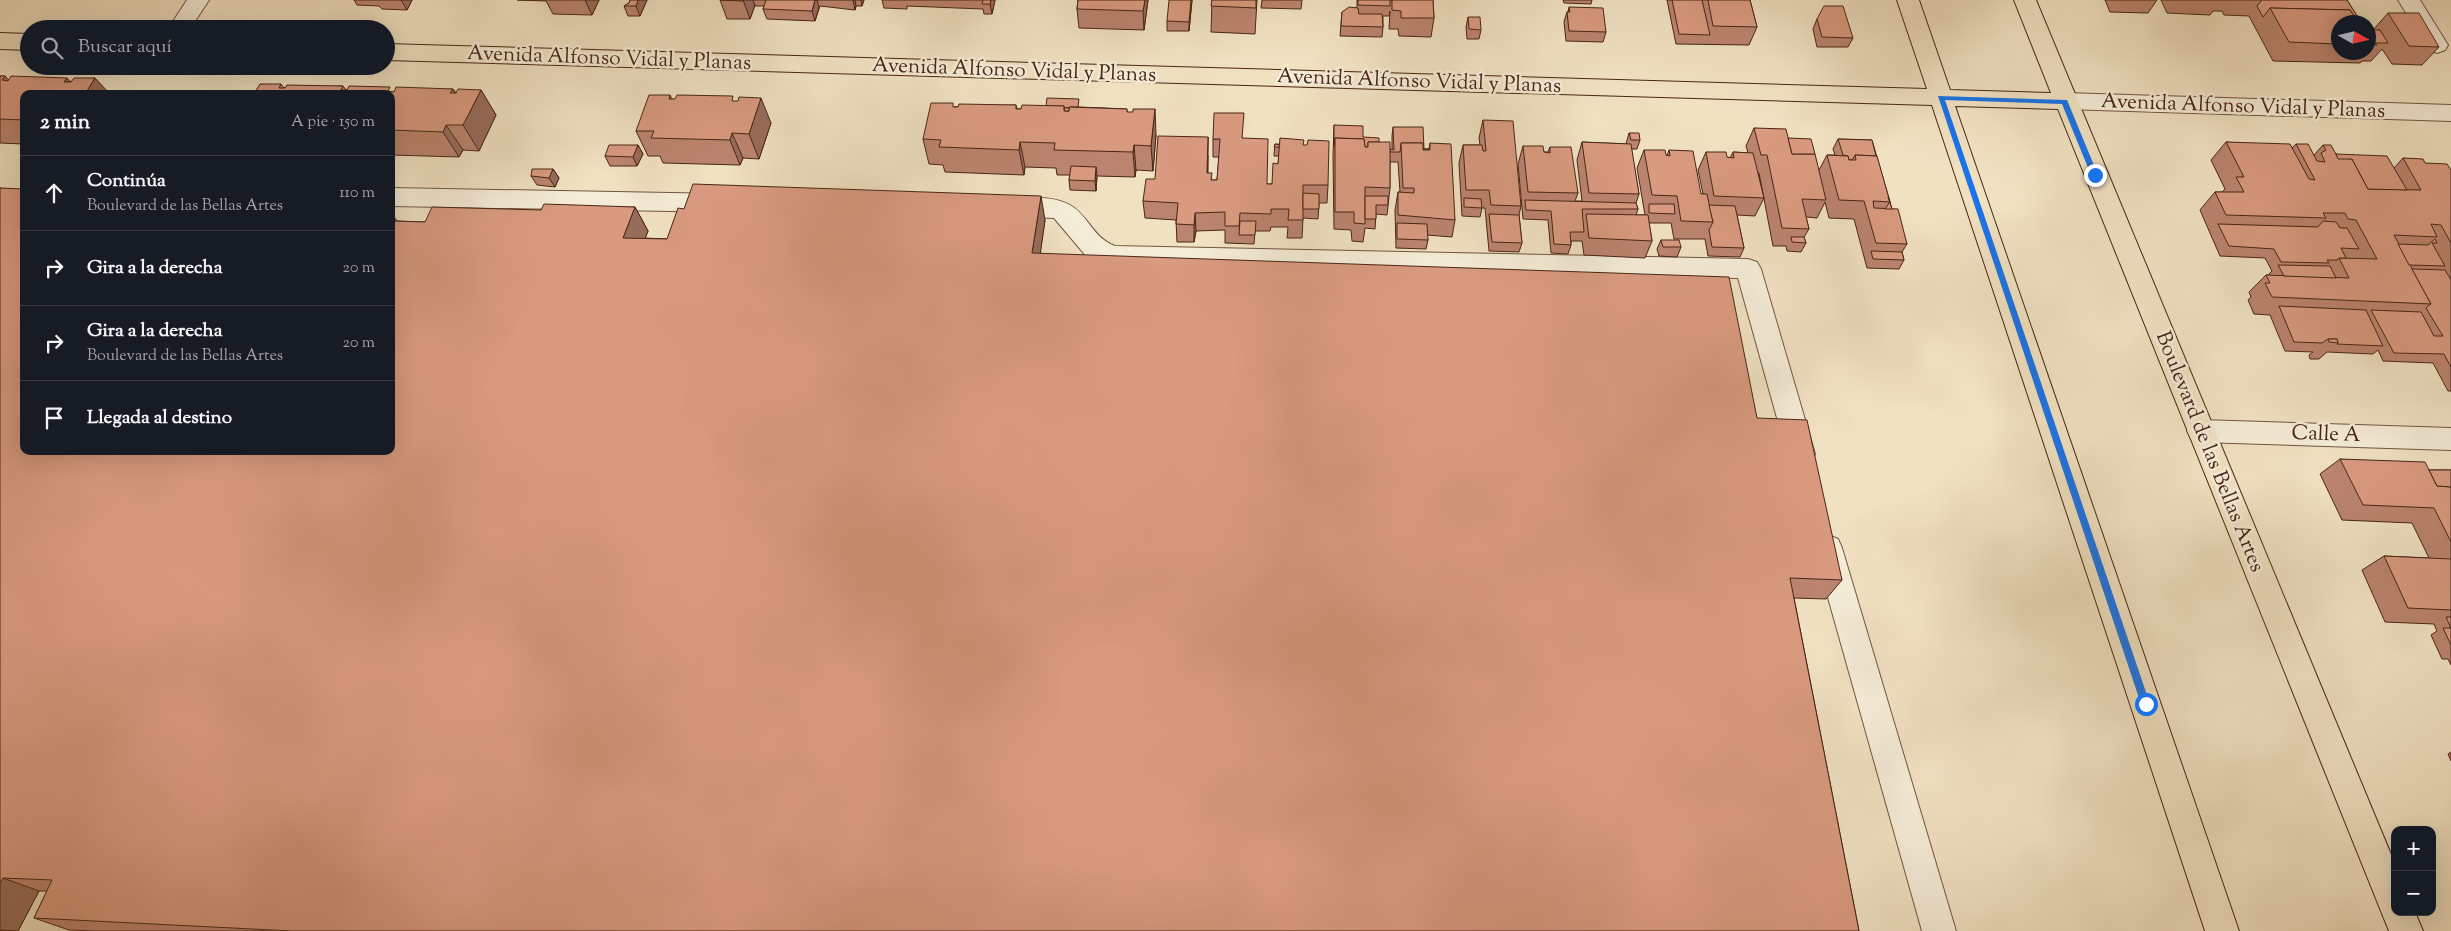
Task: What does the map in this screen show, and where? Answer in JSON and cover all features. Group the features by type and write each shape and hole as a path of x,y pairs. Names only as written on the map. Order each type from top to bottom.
{"main road":[{"path":"1908,0 2222,931"},
{"name":"Boulevard de las Bellas Artes","path":"2025,0 2064,101 2391,894"},
{"path":"0,41 20,42"},
{"name":"Avenida Alfonso Vidal y Planas","path":"395,52 2064,101"},
{"path":"2400,916 2406,931"}],"street":[{"path":"185,20 198,0"},
{"path":"2409,0 2438,46"},
{"name":"Avenida Alfonso Vidal y Planas","path":"2064,101 2451,112"},
{"path":"395,198 748,203"},
{"path":"983,207 1052,208 1063,212 1095,249 1114,256 1748,269 1808,480"},
{"name":"Calle A","path":"2201,431 2451,439"},
{"path":"1822,528 1938,931"}],"building":[{"path":"630,0 638,0 636,6 624,6 629,3"},
{"path":"766,0 815,0 812,11 763,9"},
{"path":"983,0 991,0 990,4 982,4"},
{"path":"1078,0 1145,0 1143,11 1077,9"},
{"path":"1169,0 1191,0 1189,22 1167,21"},
{"path":"1212,0 1256,0 1256,8 1211,6"},
{"path":"1358,0 1390,0 1390,6 1358,5"},
{"path":"1392,0 1433,0 1434,18 1401,18 1401,11 1392,10"},
{"path":"1672,0 1702,0 1710,35 1679,34"},
{"path":"1708,0 1750,0 1757,27 1713,26"},
{"path":"2262,0 2347,0 2356,15 2353,15 2350,10 2270,8 2263,17 2257,6"},
{"path":"1824,6 1843,6 1853,38 1822,37 1817,19"},
{"path":"1349,7 1358,8 1359,14 1382,14 1383,27 1341,26 1342,12"},
{"path":"1569,7 1603,8 1606,32 1569,31 1567,12 1570,12"},
{"path":"2270,8 2350,10 2353,15 2331,15 2331,44 2289,42"},
{"path":"2388,13 2419,13 2439,47 2409,46"},
{"path":"1468,17 1480,17 1481,30 1469,29"},
{"path":"2376,30 2380,30 2388,43 2376,43"},
{"path":"0,76 5,76 2,80 8,81 11,76 67,78 64,82 71,82 74,78 95,78 88,90 20,90 20,120 0,119"},
{"path":"260,84 281,84 279,88 285,88 287,85 343,86 341,90 256,90"},
{"path":"349,86 390,87 388,90 347,90"},
{"path":"396,87 453,89 450,93 456,93 458,89 481,90 463,125 446,125 443,132 395,130"},
{"path":"649,95 670,95 669,99 675,99 677,95 733,96 732,101 738,101 739,97 761,98 749,134 732,133 730,140 651,138 654,131 636,131"},
{"path":"1047,98 1079,99 1078,107 1046,106"},
{"path":"931,103 953,103 953,107 958,107 959,104 1016,105 1016,109 1021,109 1022,105 1064,106 1064,111 1069,111 1069,107 1127,109 1127,112 1133,112 1133,109 1155,109 1151,146 1134,145 1133,152 1054,150 1055,143 1020,142 1019,150 939,147 941,140 923,139"},
{"path":"1214,113 1244,113 1242,138 1268,139 1267,184 1272,184 1273,163 1278,164 1280,138 1304,140 1303,145 1307,145 1308,140 1329,141 1328,185 1303,185 1303,220 1288,220 1289,209 1271,209 1271,214 1240,213 1239,226 1225,226 1225,212 1195,213 1194,225 1176,224 1178,203 1143,201 1146,179 1155,179 1158,136 1208,137 1207,173 1212,173 1211,180 1217,180 1220,139 1213,139"},
{"path":"1483,120 1513,121 1521,206 1491,205 1489,190 1466,190 1463,145 1482,145 1483,151 1486,151"},
{"path":"1334,125 1363,126 1363,137 1379,138 1379,142 1368,142 1368,147 1365,147 1364,139 1335,138 1334,146"},
{"path":"1393,127 1423,127 1424,149 1429,149 1423,150 1423,143 1401,143 1400,152 1390,152 1390,149 1394,150"},
{"path":"1754,128 1786,129 1792,154 1815,154 1826,200 1802,199 1809,229 1782,228 1767,155 1761,155"},
{"path":"1629,133 1639,133 1640,140 1631,140"},
{"path":"1335,138 1364,139 1365,147 1368,147 1368,142 1390,142 1390,188 1365,187 1365,224 1354,223 1354,212 1335,212"},
{"path":"1788,138 1811,139 1815,154 1792,154"},
{"path":"1838,139 1872,140 1876,156 1855,155 1852,160 1849,160 1848,156 1843,155"},
{"path":"1582,142 1631,144 1639,194 1589,193"},
{"path":"2226,142 2290,144 2309,179 2315,180 2296,144 2308,144 2317,161 2325,162 2321,153 2326,150 2323,145 2331,145 2338,158 2352,159 2368,189 2421,190 2403,158 2423,159 2425,163 2447,164 2451,170 2451,243 2441,225 2431,224 2437,237 2394,235 2431,304 2272,297 2265,283 2270,283 2266,275 2349,278 2339,258 2377,259 2356,220 2348,219 2345,213 2323,213 2326,218 2226,215 2215,192 2244,192 2236,177 2244,177"},
{"path":"1401,143 1423,143 1423,150 1430,150 1430,143 1451,144 1455,220 1398,215 1398,192 1414,193 1414,188 1403,188"},
{"path":"609,145 638,145 633,157 605,156"},
{"path":"1523,146 1543,146 1544,152 1550,153 1550,147 1571,147 1578,193 1528,192"},
{"path":"1644,150 1665,150 1666,155 1670,156 1669,150 1693,151 1701,194 1707,194 1713,222 1681,221 1677,196 1652,195"},
{"path":"1706,152 1726,152 1727,157 1734,158 1733,152 1753,153 1764,198 1714,196"},
{"path":"2336,154 2387,156 2407,190 2368,189 2352,159 2338,159"},
{"path":"1827,155 1848,156 1849,160 1856,160 1855,155 1877,156 1890,202 1873,201 1874,208 1898,209 1907,244 1876,243 1864,201 1839,200"},
{"path":"1071,166 1096,167 1095,181 1069,180"},
{"path":"532,169 553,169 549,178 531,176"},
{"path":"693,184 1041,196 1032,253 1729,277 1757,418 1807,420 1842,580 1790,578 1859,931 292,931 34,918 52,880 3,878 0,883 0,188 20,189 20,455 395,455 395,221 425,222 432,207 541,210 544,204 635,207 623,238 667,239 678,208 684,209"},
{"path":"1303,193 1319,194 1319,209 1303,209"},
{"path":"1365,196 1388,196 1388,205 1376,205 1376,219 1365,219"},
{"path":"1464,198 1481,199 1482,208 1464,207"},
{"path":"1525,200 1636,203 1638,209 1582,209 1584,232 1570,232 1571,245 1554,244 1551,211 1526,210"},
{"path":"1890,202 1892,209 1885,209"},
{"path":"1649,204 1674,204 1675,214 1649,213"},
{"path":"1709,205 1735,206 1744,248 1712,247 1709,230 1713,222"},
{"path":"1489,214 1519,215 1522,243 1492,242"},
{"path":"1586,214 1648,215 1652,241 1589,238"},
{"path":"1240,221 1256,221 1255,235 1239,235"},
{"path":"2323,221 2336,222 2340,228 2347,228 2359,249 2341,248 2346,258 2327,260 2329,263 2281,262 2274,249 2229,246 2218,224 2318,227"},
{"path":"1397,223 1427,224 1428,240 1397,239"},
{"path":"1791,237 1804,237 1806,243 1792,242"},
{"path":"2435,239 2437,243 2432,243 2445,266 2409,265 2398,244 2428,245"},
{"path":"1661,240 1679,240 1681,247 1663,247"},
{"path":"1871,251 1902,252 1904,260 1873,259"},
{"path":"2278,265 2330,266 2336,278 2284,276"},
{"path":"2412,269 2445,270 2451,280 2451,367 2444,354 2394,353 2371,310 2421,312 2434,336 2443,336 2426,308 2431,304"},
{"path":"2279,306 2366,310 2383,346 2337,344 2337,339 2328,339 2322,343 2294,342"},
{"path":"2328,339 2337,339 2338,343 2329,342"},
{"path":"2340,459 2425,462 2437,486 2451,487 2451,542 2434,508 2363,505"},
{"path":"2429,470 2451,470 2451,487 2437,486"},
{"path":"2384,556 2451,559 2451,610 2408,608"},
{"path":"2446,617 2451,617 2451,628"},
{"path":"2443,628 2451,628 2451,645"}],"route":[{"path":"2095,175 2064,101 1940,98 2146,704"}]}
